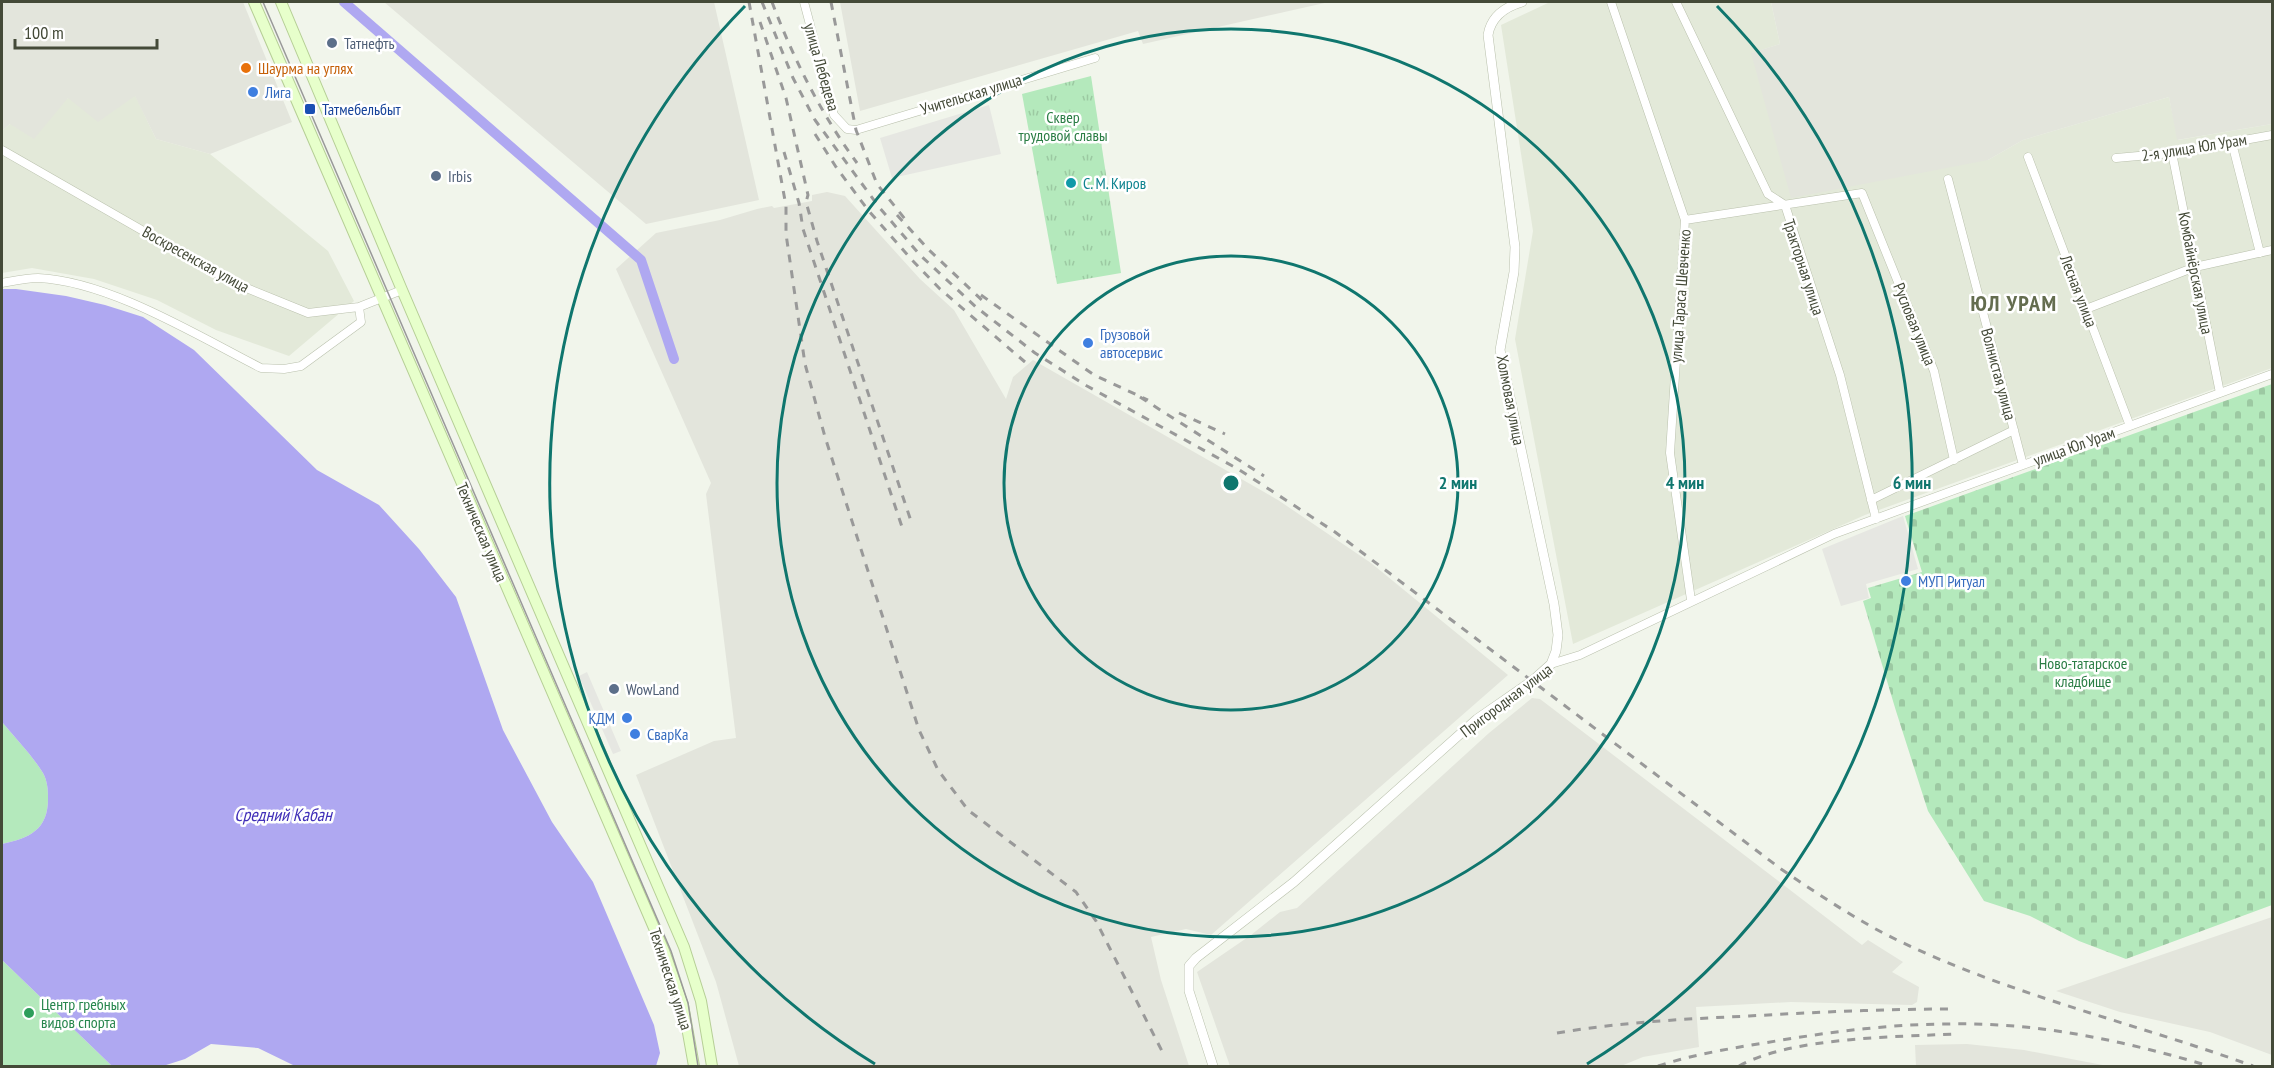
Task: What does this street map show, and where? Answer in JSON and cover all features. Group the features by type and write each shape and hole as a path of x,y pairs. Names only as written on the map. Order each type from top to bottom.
{"main road":[{"name":"Техническая улица","path":"254,2 664,951 683,1005 694,1066"},
{"name":"Техническая улица","path":"280,2 684,947 701,1001 712,1066"}],"street":[{"name":"улица Лебедева","path":"804,2 834,115 847,129"},
{"name":"Холмовая улица","path":"1522,2 1502,11 1490,26 1489,50 1515,247 1514,272 1500,350 1554,604 1558,635 1556,651 1551,664"},
{"name":"улица Тараса Шевченко","path":"1611,2 1685,220 1670,453 1691,600"},
{"name":"Тракторная улица","path":"1676,2 1768,194 1785,205 1839,375 1876,519"},
{"name":"Учительская улица","path":"847,129 856,130 1095,58"},
{"name":"2-я улица Юл Урам","path":"2116,158 2172,153 2272,135"},
{"path":"2232,143 2260,253"},
{"name":"Воскресенская улица","path":"2,150 234,283 308,313 359,307 402,290"},
{"name":"Комбайнёрская улица","path":"2172,153 2220,393"},
{"name":"Лесная улица","path":"2028,157 2130,426"},
{"name":"Волнистая улица","path":"1948,179 2024,465"},
{"name":"Русловая улица","path":"1785,205 1862,193 1934,371 1954,460"},
{"path":"1685,220 1785,205"},
{"path":"2086,309 2195,267 2272,250"},
{"path":"2,283 38,278 78,285 131,302 261,368 284,369 301,366 361,321 359,307"},
{"name":"улица Юл Урам","path":"1876,519 2272,374"},
{"path":"1871,500 2014,430"},
{"name":"Пригородная улица","path":"1213,1066 1189,991 1189,966 1196,958 1294,882 1477,719 1532,681 1551,664 1580,655 1691,600 1834,534 1876,519"}],"shaded area":[{"path":"2,2 243,2 292,122 210,154 156,139 135,96 98,122 68,98 34,139 10,124 2,131"},
{"path":"384,2 714,2 759,200 646,224"},
{"path":"840,2 1329,2 1143,44 1138,31 860,111"},
{"path":"1550,2 1771,2 1780,44 1752,53 1988,160 2023,140 2169,97 2178,140 2272,124 2272,368 1865,515 1573,644 1515,339 1533,231 1501,25"},
{"path":"1771,2 2272,2 2272,124 2177,140 2169,97 2023,140 1988,160 1791,198 1751,53 1780,44"},
{"path":"135,95 156,139 210,154 328,251 354,301 289,356 216,330 157,300 94,279 32,268 2,273 2,131 10,124 68,98"},
{"path":"989,105 1001,154 892,178 880,138"},
{"path":"827,192 845,196 920,279 954,310 1006,399 1013,377 1033,360 1278,500 1371,563 1508,675 1211,935 1186,929 1151,937 1161,980 1189,1066 739,1066 716,982 636,775 714,741 736,738 706,494 711,483 616,269 656,233 720,220 757,209 812,201 812,195"},
{"path":"1903,516 1918,569 1866,584 1869,598 1841,606 1822,549"},
{"path":"587,672 621,751 613,754 579,676"},
{"path":"1532,698 1540,699 1862,945 1868,940 1903,962 1892,972 1919,987 1917,1002 1912,1005 1791,1002 1696,1007 1699,1047 1643,1057 1621,1066 1230,1066 1197,972 1280,912 1297,908 1489,733"},
{"path":"2272,917 2272,1055 2210,1032 2120,1012 2056,991"},
{"path":"1967,1044 2024,1050 2108,1066 1916,1066 1915,1045"}],"green space":[{"name":"Сквер трудовой славы","path":"1091,76 1121,273 1057,284 1022,94"},
{"name":"Ново-татарское кладбище","path":"2272,384 2272,905 2126,959 2079,941 2030,916 1984,901 1928,811 1863,601 1871,598 1868,588 1922,572 1905,516"},
{"path":"2,722 43,773 47,784 48,807 42,824 30,835 2,844"},
{"name":"Центр гребных видов спорта","path":"2,960 112,1066 2,1066"}],"water":[{"name":"Средний Кабан","path":"2,289 66,296 143,317 194,350 317,470 379,505 419,549 456,597 503,730 552,822 593,882 654,1025 660,1053 656,1066 295,1066 258,1048 211,1044 185,1059 163,1066 112,1066 2,960 2,844 30,835 42,824 48,807 48,796 43,773 2,722"}],"waterway":[{"path":"344,2 641,260 674,359"}],"tram line":[{"path":"263,2 671,951 688,1003 698,1066"}],"railway":[{"path":"749,2 786,206 786,234 805,364 825,437 919,730 938,770 968,810 1076,892 1096,921 1164,1055"},
{"path":"762,2 793,78 815,120 879,207 920,255 976,307 1035,353 1087,386 1238,469 1335,532 1781,869 1858,919 1929,955 1974,973 2067,1006 2253,1066"},
{"path":"772,2 809,85 831,125 857,163"},
{"path":"831,2 856,130 877,184 905,219"},
{"path":"760,22 786,98 808,195 806,202 817,241 912,524"},
{"path":"815,134 868,210 912,260 940,289 1025,362"},
{"path":"784,152 799,203 803,229 902,527"},
{"path":"897,215 929,250 986,304"},
{"path":"981,295 1094,375 1148,400"},
{"path":"1140,397 1264,476"},
{"path":"1179,413 1225,434"},
{"path":"1557,1033 1677,1020 1852,1011 1955,1009"},
{"path":"1658,1066 1688,1057 1782,1040 1929,1024 1983,1024 2048,1030 2113,1041 2209,1066"},
{"path":"1739,1066 1761,1056 1815,1044 1844,1040 1955,1034"}],"place":[{"name":"Татнефть","path":"332,43"},
{"name":"Шаурма на углях","path":"246,68"},
{"name":"Лига","path":"253,92"},
{"name":"Татмебельбыт","path":"310,109"},
{"name":"Irbis","path":"436,176"},
{"name":"С. М. Киров","path":"1071,183"},
{"name":"Грузовой автосервис","path":"1088,343"},
{"name":"МУП Ритуал","path":"1906,581"},
{"name":"WowLand","path":"614,689"},
{"name":"КДМ","path":"627,718"},
{"name":"СварКа","path":"635,734"},
{"name":"Центр гребных видов спорта","path":"29,1013"}],"district":[{"name":"ЮЛ УРАМ","path":"2014,303"}]}
